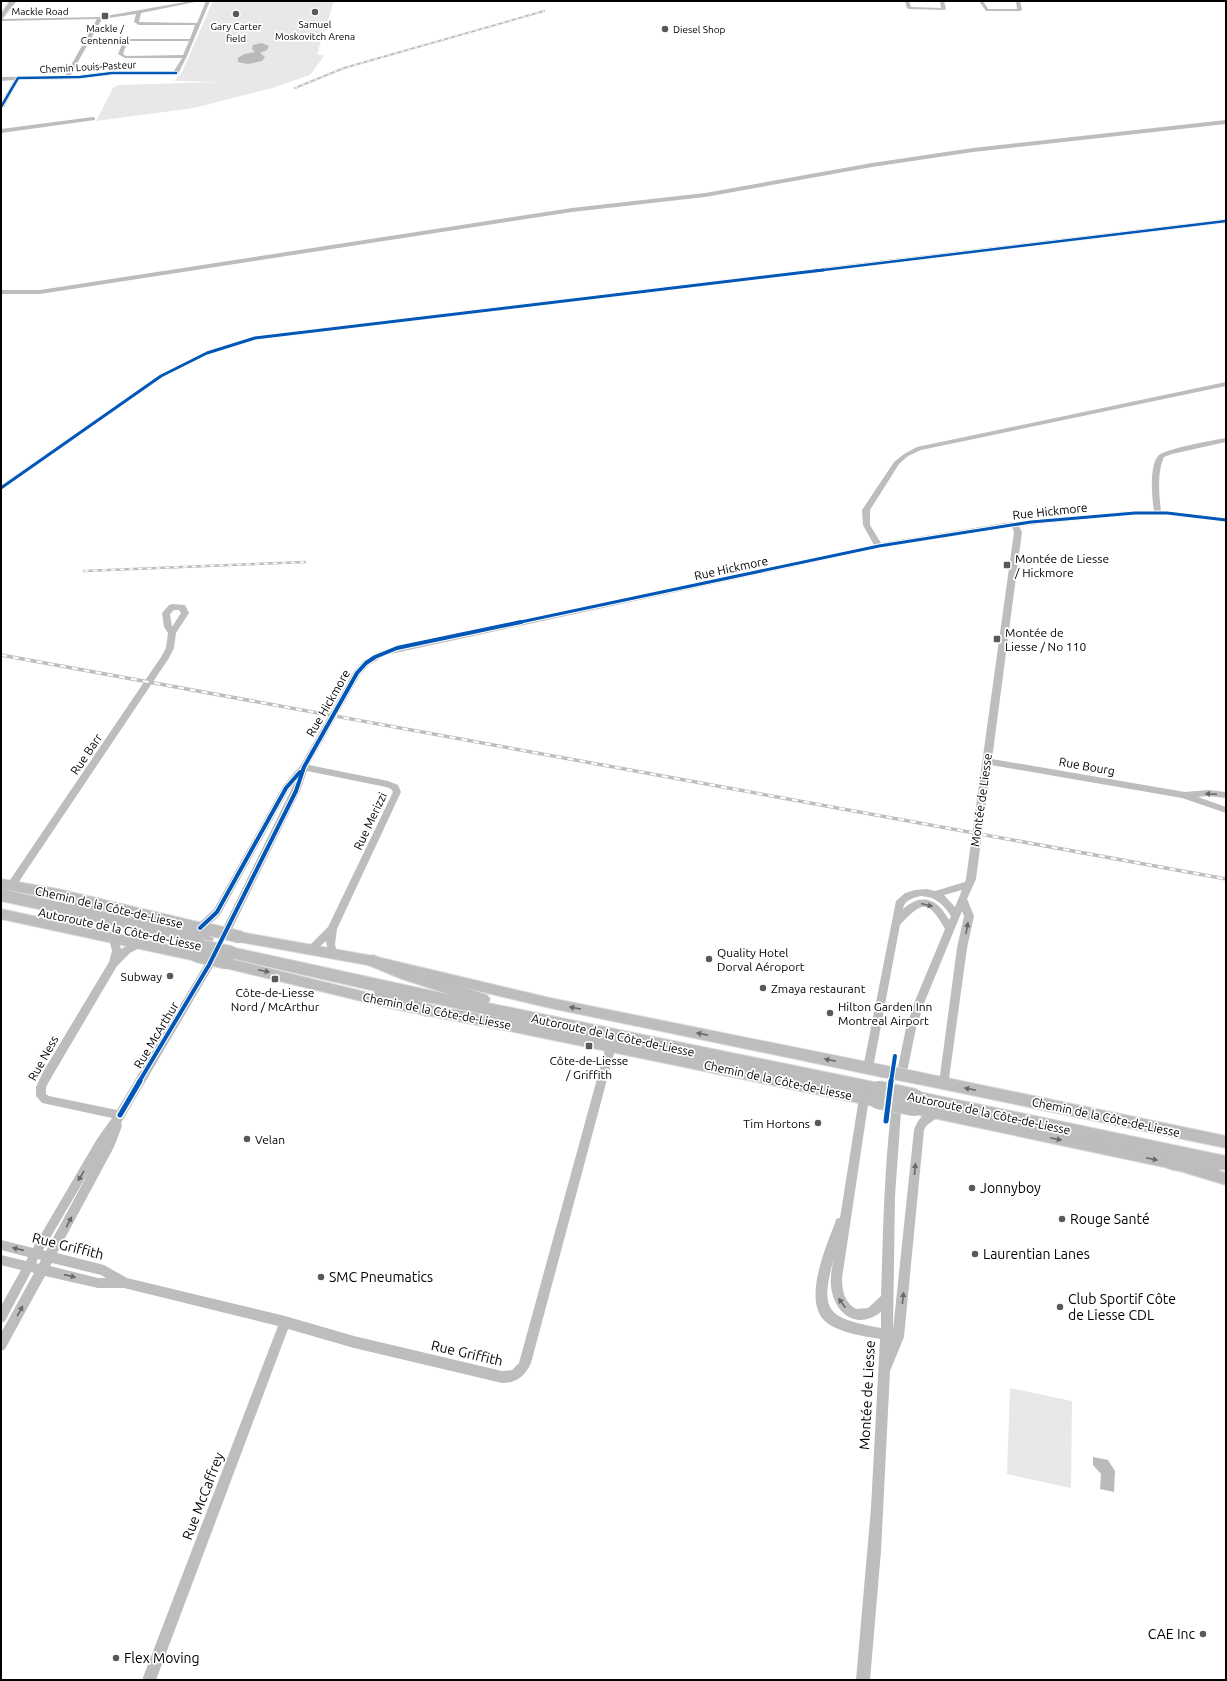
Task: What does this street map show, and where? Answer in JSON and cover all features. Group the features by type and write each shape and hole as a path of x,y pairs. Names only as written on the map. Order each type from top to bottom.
{"highway":[{"name":"Autoroute de la Côte-de-Liesse","path":"4,888 26,900 203,940 233,950 318,973 877,1088 916,1093 1226,1153"},
{"path":"26,900 98,904"},
{"name":"Autoroute de la Côte-de-Liesse","path":"1,904 203,940"},
{"name":"Autoroute de la Côte-de-Liesse","path":"233,950 482,999 877,1088"},
{"path":"373,961 407,975 482,999"},
{"path":"318,973 426,1010"},
{"name":"Autoroute de la Côte-de-Liesse","path":"916,1093 1226,1163"},
{"path":"1173,1163 1226,1169"}],"main road":[{"path":"1,8 6,1"},
{"path":"1,19 13,1"},
{"name":"Chemin de la Côte-de-Liesse","path":"4,888 98,904 203,940"},
{"path":"1,914 138,944 203,940"},
{"path":"233,950 310,950 373,961 550,1002 868,1068 877,1088"},
{"name":"Chemin de la Côte-de-Liesse","path":"233,950 297,979 382,1001 611,1046 877,1088"},
{"name":"Chemin de la Côte-de-Liesse","path":"916,1093 944,1084 1226,1142"},
{"path":"916,1093 936,1113 1173,1163 1226,1179"}],"street":[{"name":"Mackle Road","path":"1,19 100,18 139,13 198,1"},
{"path":"192,40 128,40 125,42 120,54 125,57 185,56 192,40 199,24 208,1"},
{"path":"907,1 909,8 916,10 945,8 942,1"},
{"path":"981,1 986,10 1004,11 1020,10 1018,1"},
{"path":"139,13 136,22 139,24 199,24"},
{"path":"67,77 100,18"},
{"name":"Chemin Louis-Pasteur","path":"1,79 67,77 112,73 176,73 185,56"},
{"path":"1,107 18,78"},
{"path":"1,131 93,119"},
{"path":"1,292 34,293 48,291 572,210 705,195 872,165 974,150 1226,122"},
{"path":"1,488 161,376 192,359 219,348 250,339 1226,221"},
{"path":"879,546 866,525 864,517 866,510 896,463 914,450 959,439 1226,384"},
{"path":"1158,512 1157,467 1159,458 1170,452 1226,440"},
{"name":"Rue Hickmore","path":"304,767 356,673 366,663 388,651 879,546 1014,524 1114,514 1158,512 1226,520"},
{"name":"Montée de Liesse","path":"903,1067 914,1019 969,884 1018,532 1014,524"},
{"name":"Rue Barr","path":"4,888 165,658 170,648 172,633"},
{"name":"Rue Bourg","path":"987,761 1183,795 1226,810"},
{"path":"228,928 296,791 304,767"},
{"path":"203,940 210,920 217,912 286,788 304,767"},
{"name":"Rue Merizzi","path":"304,767 388,784 394,786 397,790 394,802 332,929 330,944 332,954"},
{"name":"Rue Bourg","path":"1183,795 1208,793 1226,795"},
{"path":"868,1068 897,922 897,908 904,898 919,893 934,894 969,884"},
{"path":"934,894 947,903 956,916"},
{"path":"944,1084 962,948 969,913 963,899"},
{"path":"897,922 909,907 916,904 926,903 938,910 950,929"},
{"name":"Rue Merizzi","path":"310,950 332,929"},
{"name":"Rue Ness","path":"114,938 117,952 114,963"},
{"name":"Rue Ness","path":"120,1115 50,1101 43,1098 40,1094 47,1075 114,963 127,950 138,944"},
{"name":"Rue McArthur","path":"1,1317 36,1253 101,1142 120,1115 209,965"},
{"name":"Rue Griffith","path":"1,1260 98,1283 124,1283 285,1322 354,1342 497,1375 509,1377 517,1375 525,1363 611,1046"},
{"path":"877,1088 848,1201 828,1260 820,1294 822,1307 827,1316 837,1322 898,1337"},
{"name":"Montée de Liesse","path":"863,1680 875,1561 886,1334 890,1173 896,1112"},
{"path":"884,1374 898,1337 919,1130 922,1122 936,1113"},
{"name":"Rue McArthur","path":"1,1345 110,1144 120,1115"},
{"path":"848,1201 836,1278 838,1298 848,1310 862,1314 872,1311 887,1299"},
{"name":"Rue Griffith","path":"1,1245 104,1270 124,1283"},
{"name":"Rue McCaffrey","path":"149,1680 285,1322"}],"shaded area":[{"path":"213,1 334,1 317,54 324,56 310,75 272,88 194,108 96,121 113,88 118,85 220,82 174,81 182,72"},
{"path":"262,43 269,46 267,50 260,53 265,57 262,61 248,64 238,62 238,58 244,54 255,52 252,49 253,45"},
{"path":"1010,1388 1072,1401 1071,1488 1007,1474"},
{"path":"1093,1457 1108,1460 1115,1471 1114,1492 1100,1489 1101,1474 1093,1465"}],"railway":[{"path":"295,88 344,68 544,11"},
{"path":"84,571 305,562"},
{"path":"1,655 1226,879"}],"cycle path":[{"path":"1,107 18,78 80,77 112,73 176,73"},
{"path":"1,488 161,376 207,353 255,338 1226,221"},
{"path":"120,1115 209,965 247,892 296,791 304,767 357,673 366,663 375,657 397,648 879,546 949,534 1031,522 1135,513 1167,513 1226,520"},
{"path":"200,928 217,912 286,788 300,772"},
{"path":"886,1121 886,1110 895,1056"}],"place":[{"name":"Samuel Moskovitch Arena","path":"315,12"},
{"name":"Gary Carter field","path":"236,14"},
{"name":"Mackle / Centennial","path":"105,16"},
{"name":"Diesel Shop","path":"665,29"},
{"name":"Montée de Liesse / Hickmore","path":"1007,565"},
{"name":"Montée de Liesse / No 110","path":"997,639"},
{"name":"Quality Hotel Dorval Aéroport","path":"709,959"},
{"name":"Subway","path":"170,976"},
{"name":"Côte-de-Liesse Nord / McArthur","path":"275,979"},
{"name":"Zmaya restaurant","path":"763,988"},
{"name":"Hilton Garden Inn Montreal Airport","path":"830,1013"},
{"name":"Côte-de-Liesse / Griffith","path":"589,1046"},
{"name":"Tim Hortons","path":"818,1123"},
{"name":"Velan","path":"247,1139"},
{"name":"Jonnyboy","path":"972,1188"},
{"name":"Rouge Santé","path":"1062,1219"},
{"name":"Laurentian Lanes","path":"975,1254"},
{"name":"SMC Pneumatics","path":"321,1277"},
{"name":"Club Sportif Côte de Liesse CDL","path":"1060,1307"},
{"name":"CAE Inc","path":"1203,1634"},
{"name":"Flex Moving","path":"116,1658"}]}
